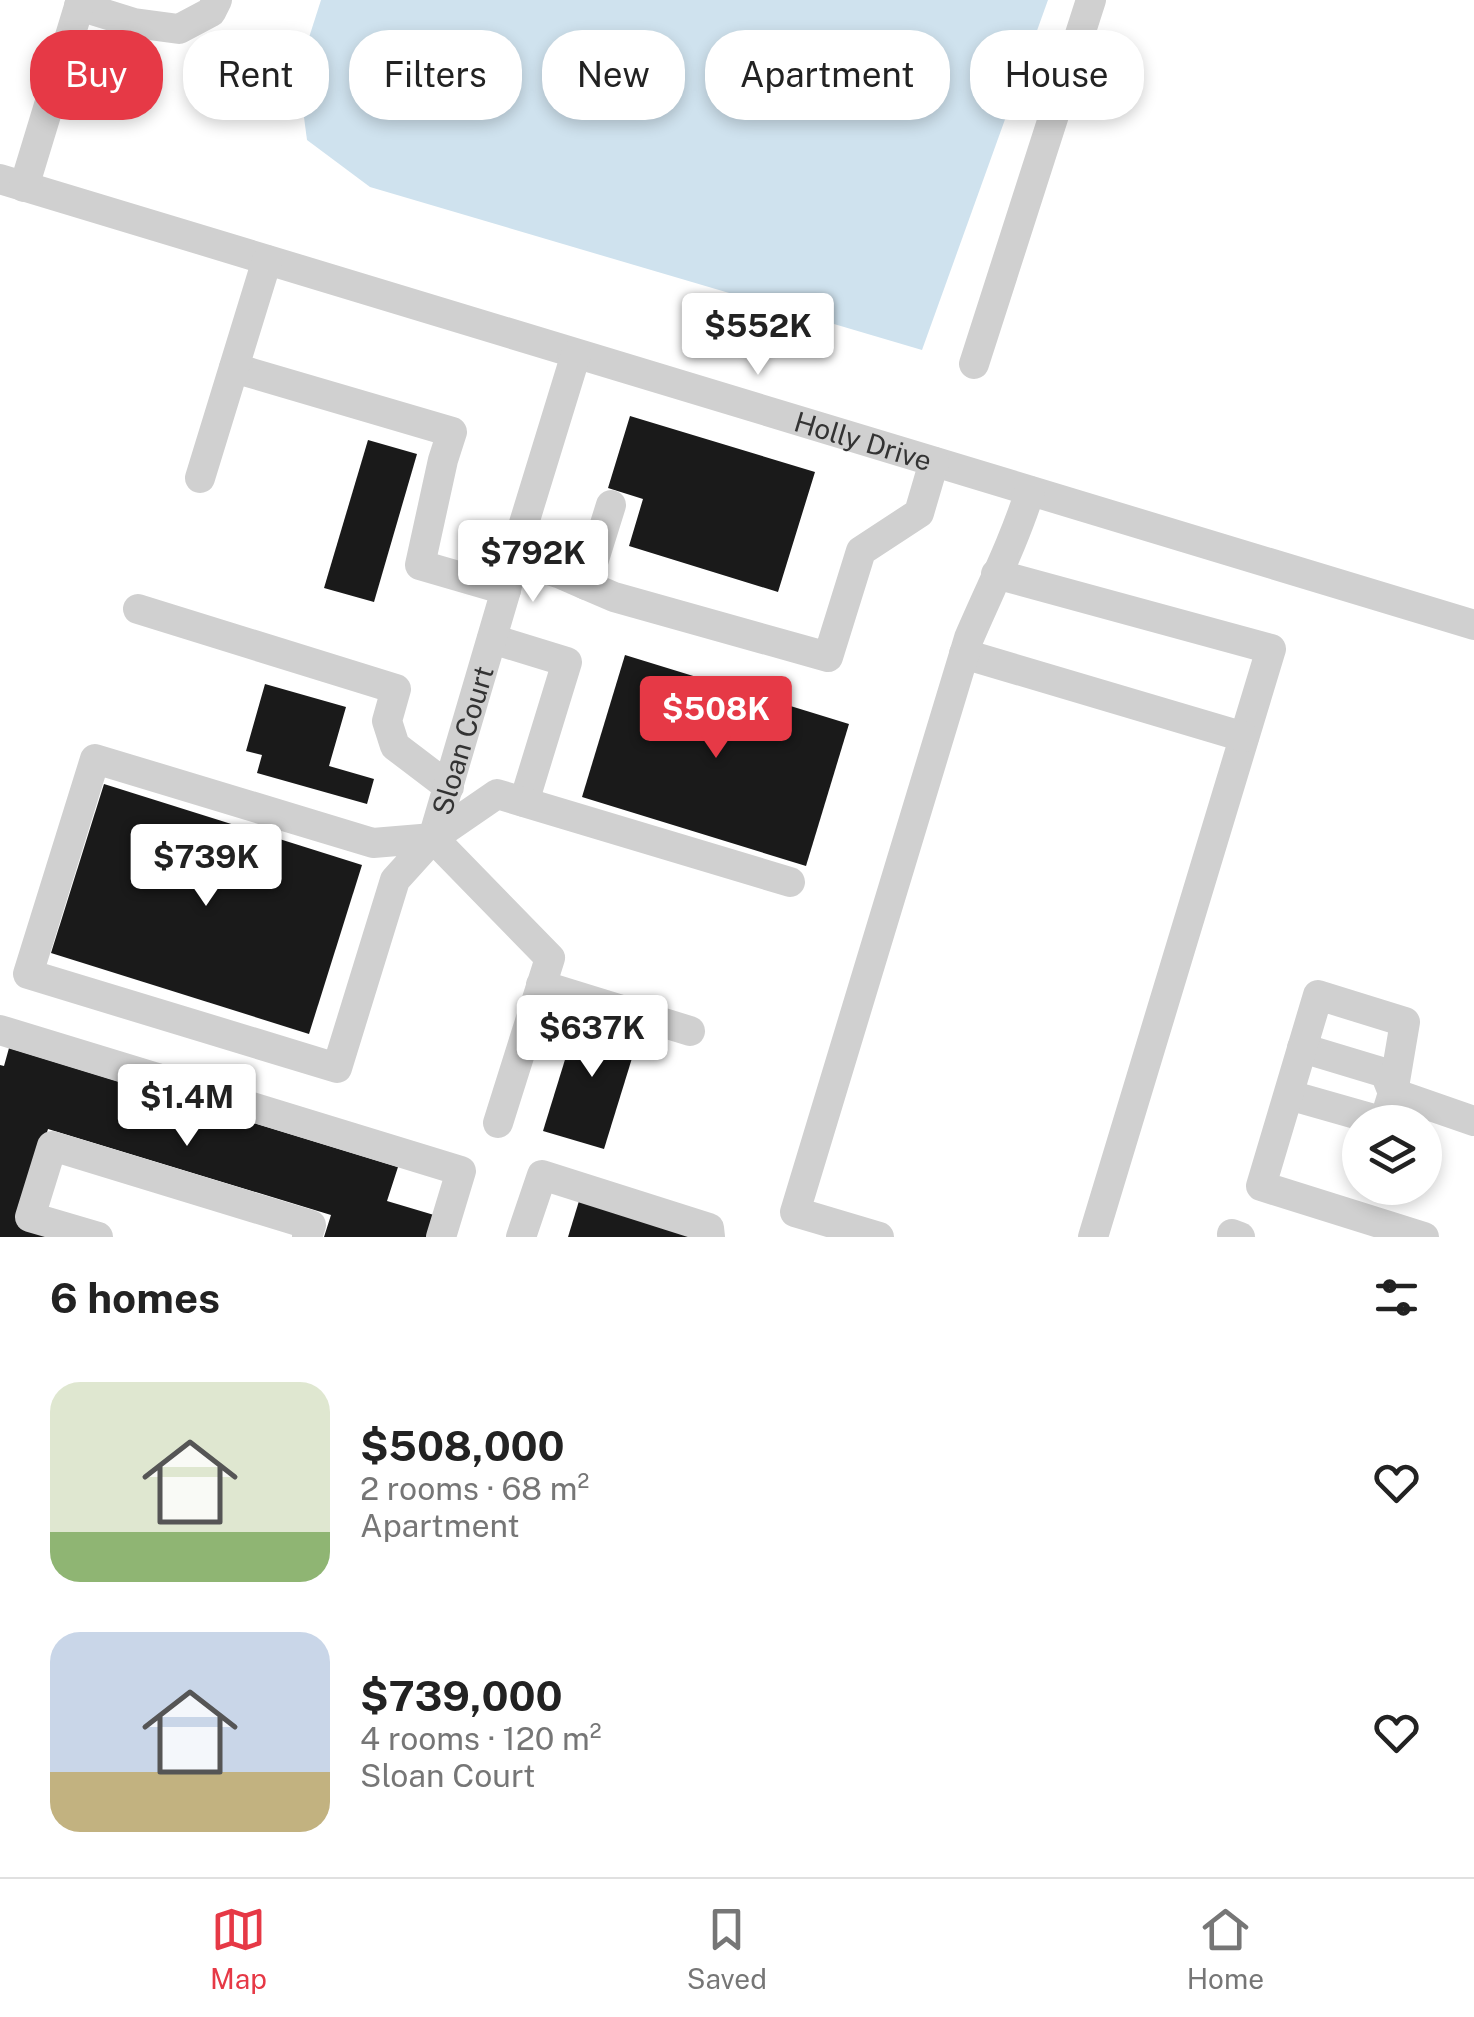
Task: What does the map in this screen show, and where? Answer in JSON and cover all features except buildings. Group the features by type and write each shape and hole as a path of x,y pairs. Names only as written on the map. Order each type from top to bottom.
{"street":[{"path":"12,183 80,3 134,22 179,29 211,12 217,0"},
{"path":"974,364 1091,0"},
{"name":"Holly Drive","path":"12,183 1474,625"},
{"path":"200,478 266,260"},
{"name":"Sloan Court","path":"433,838 576,354"},
{"path":"234,368 452,432 420,565 506,590"},
{"path":"513,559 614,597 828,656 861,550 919,513 934,462"},
{"path":"879,1237 796,1212 964,654 1018,531 1030,491"},
{"path":"586,585 610,505"},
{"path":"996,574 1271,649 1093,1237"},
{"path":"138,609 396,690 387,721 395,746 449,786"},
{"path":"492,639 567,662 524,802"},
{"path":"964,654 1244,737"},
{"path":"433,838 374,843 95,760 28,974 337,1068 396,880 433,838 498,794 790,882"},
{"path":"433,838 550,958 498,1123"},
{"path":"541,986 690,1031"},
{"path":"1389,1105 1405,1022 1318,996 1261,1186 1424,1237"},
{"path":"0,1030 460,1171 441,1237"},
{"path":"1302,1048 1385,1073 1387,1105"},
{"path":"1289,1094 1346,1105"},
{"path":"1442,1118 1474,1121"},
{"path":"98,1237 30,1216 52,1146 311,1225 307,1237"},
{"path":"521,1237 542,1175 709,1228 710,1237"}],"water":[{"path":"321,0 1048,0 1037,30 970,30 970,120 1005,120 922,350 370,187 307,140 304,120 329,120 329,30 311,30"}]}
